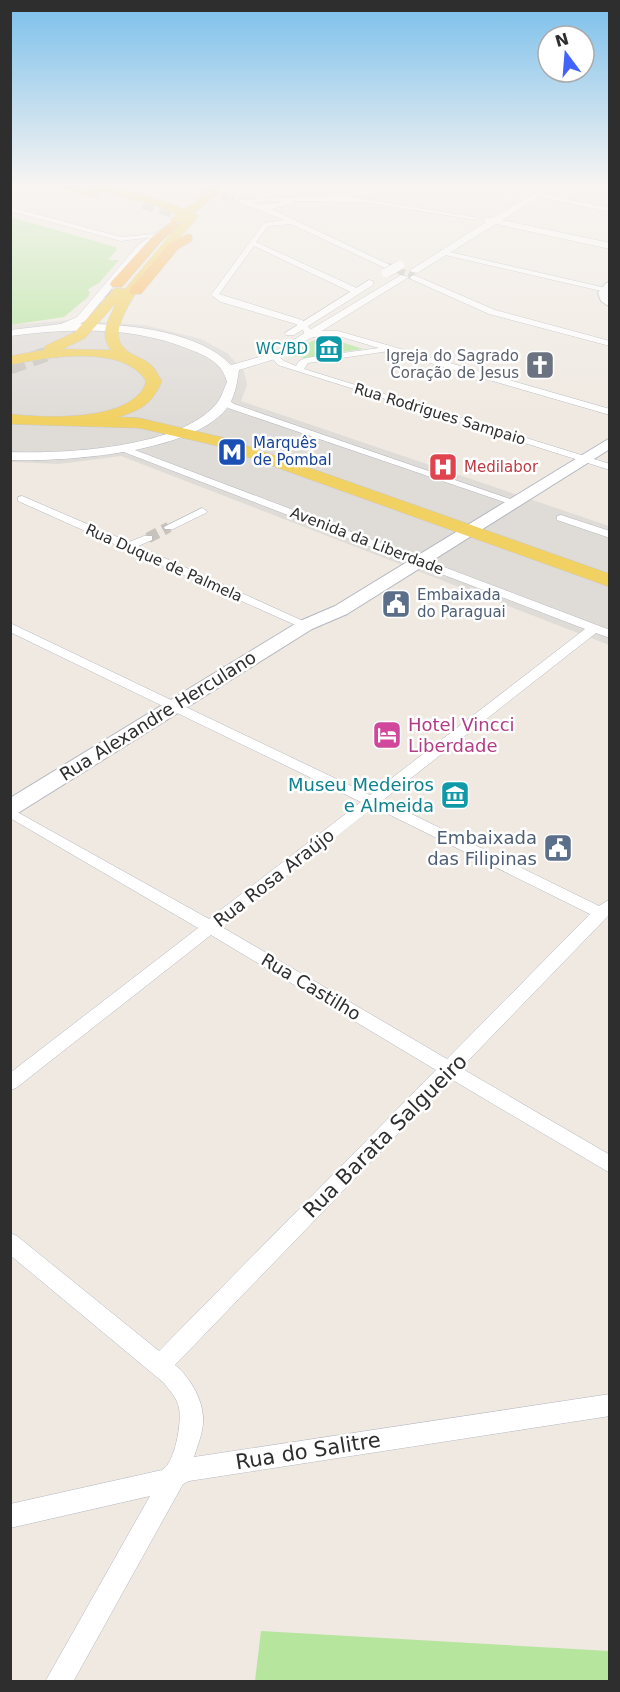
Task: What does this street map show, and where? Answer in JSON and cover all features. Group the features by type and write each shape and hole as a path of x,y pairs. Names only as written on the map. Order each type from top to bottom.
{"highway":[{"path":"117,284 138,262"},
{"path":"136,291 161,262"}],"main road":[{"path":"32,356 77,337 145,262"},
{"path":"113,328 125,297 154,262"},
{"path":"129,360 111,342 109,336 113,328 169,262"},
{"path":"608,289 605,299 609,304"},
{"path":"10,361 32,356 89,352 129,360 145,368 153,378 154,385 147,396 120,411 77,421"},
{"path":"147,396 157,413 180,426 183,431"},
{"path":"10,419 46,423 133,422 183,431 219,441 609,581"},
{"name":"Rua Alexandre Herculano","path":"10,810 306,625 326,603 411,558 575,456 609,428"},
{"name":"Rua Alexandre Herculano","path":"575,456 609,442"}],"street":[{"path":"60,328 81,319 128,262"},
{"path":"238,262 215,292 217,297 303,325 311,334"},
{"path":"293,262 356,291"},
{"path":"374,262 387,269"},
{"path":"219,360 255,354 387,269 405,262"},
{"path":"10,456 49,458 124,449 183,431 206,419 226,401 231,391 232,370 274,356 430,262"},
{"path":"488,262 608,289"},
{"path":"411,275 492,312 609,344"},
{"path":"10,333 88,327 141,331 198,348 219,360 232,377"},
{"path":"311,334 335,333 609,412"},
{"path":"299,370 306,361 392,349"},
{"name":"Rua Rodrigues Sampaio","path":"274,356 281,363 299,370 609,467"},
{"path":"226,401 231,406 506,499"},
{"path":"206,419 206,426 219,441"},
{"name":"Avenida da Liberdade","path":"124,449 609,634"},
{"name":"Rua Duque de Palmela","path":"22,499 128,548 306,625"},
{"path":"169,527 201,511"},
{"path":"561,518 609,535"},
{"path":"128,548 148,538"},
{"path":"10,627 372,801 605,909"},
{"name":"Rua Rosa Araújo","path":"10,1083 594,628"},
{"name":"Rua Castilho","path":"10,810 609,1165"},
{"name":"Rua Barata Salgueiro","path":"159,1366 605,909"},
{"path":"10,1242 172,1376 183,1390 190,1405 192,1424 175,1475 58,1682"},
{"name":"Rua do Salitre","path":"10,1516 165,1480 198,1468 609,1405"}],"green space":[{"path":"10,262 117,262 99,283 87,290 90,292 88,297 64,317 11,325"},
{"path":"321,337 363,349 304,358 293,356 304,345"},
{"path":"261,1631 609,1651 609,1681 255,1681"}],"shaded area":[{"path":"71,320 145,325 201,339 227,353 244,371 247,385 241,401 609,526 609,645 121,456 59,464 11,462 11,325"}],"tunnel":[{"path":"388,266 414,277"},
{"path":"93,312 117,284"},
{"path":"75,334 95,311"},
{"path":"10,367 55,351"},
{"path":"148,538 169,527"}],"place":[{"name":"WC/BD","path":"329,349"},
{"name":"Igreja do Sagrado Coração de Jesus","path":"540,365"},
{"name":"Marquês de Pombal","path":"232,452"},
{"name":"Medilabor","path":"443,467"},
{"name":"Embaixada do Paraguai","path":"396,604"},
{"name":"Hotel Vincci Liberdade","path":"387,735"},
{"name":"Museu Medeiros e Almeida","path":"455,795"},
{"name":"Embaixada das Filipinas","path":"558,848"}]}
